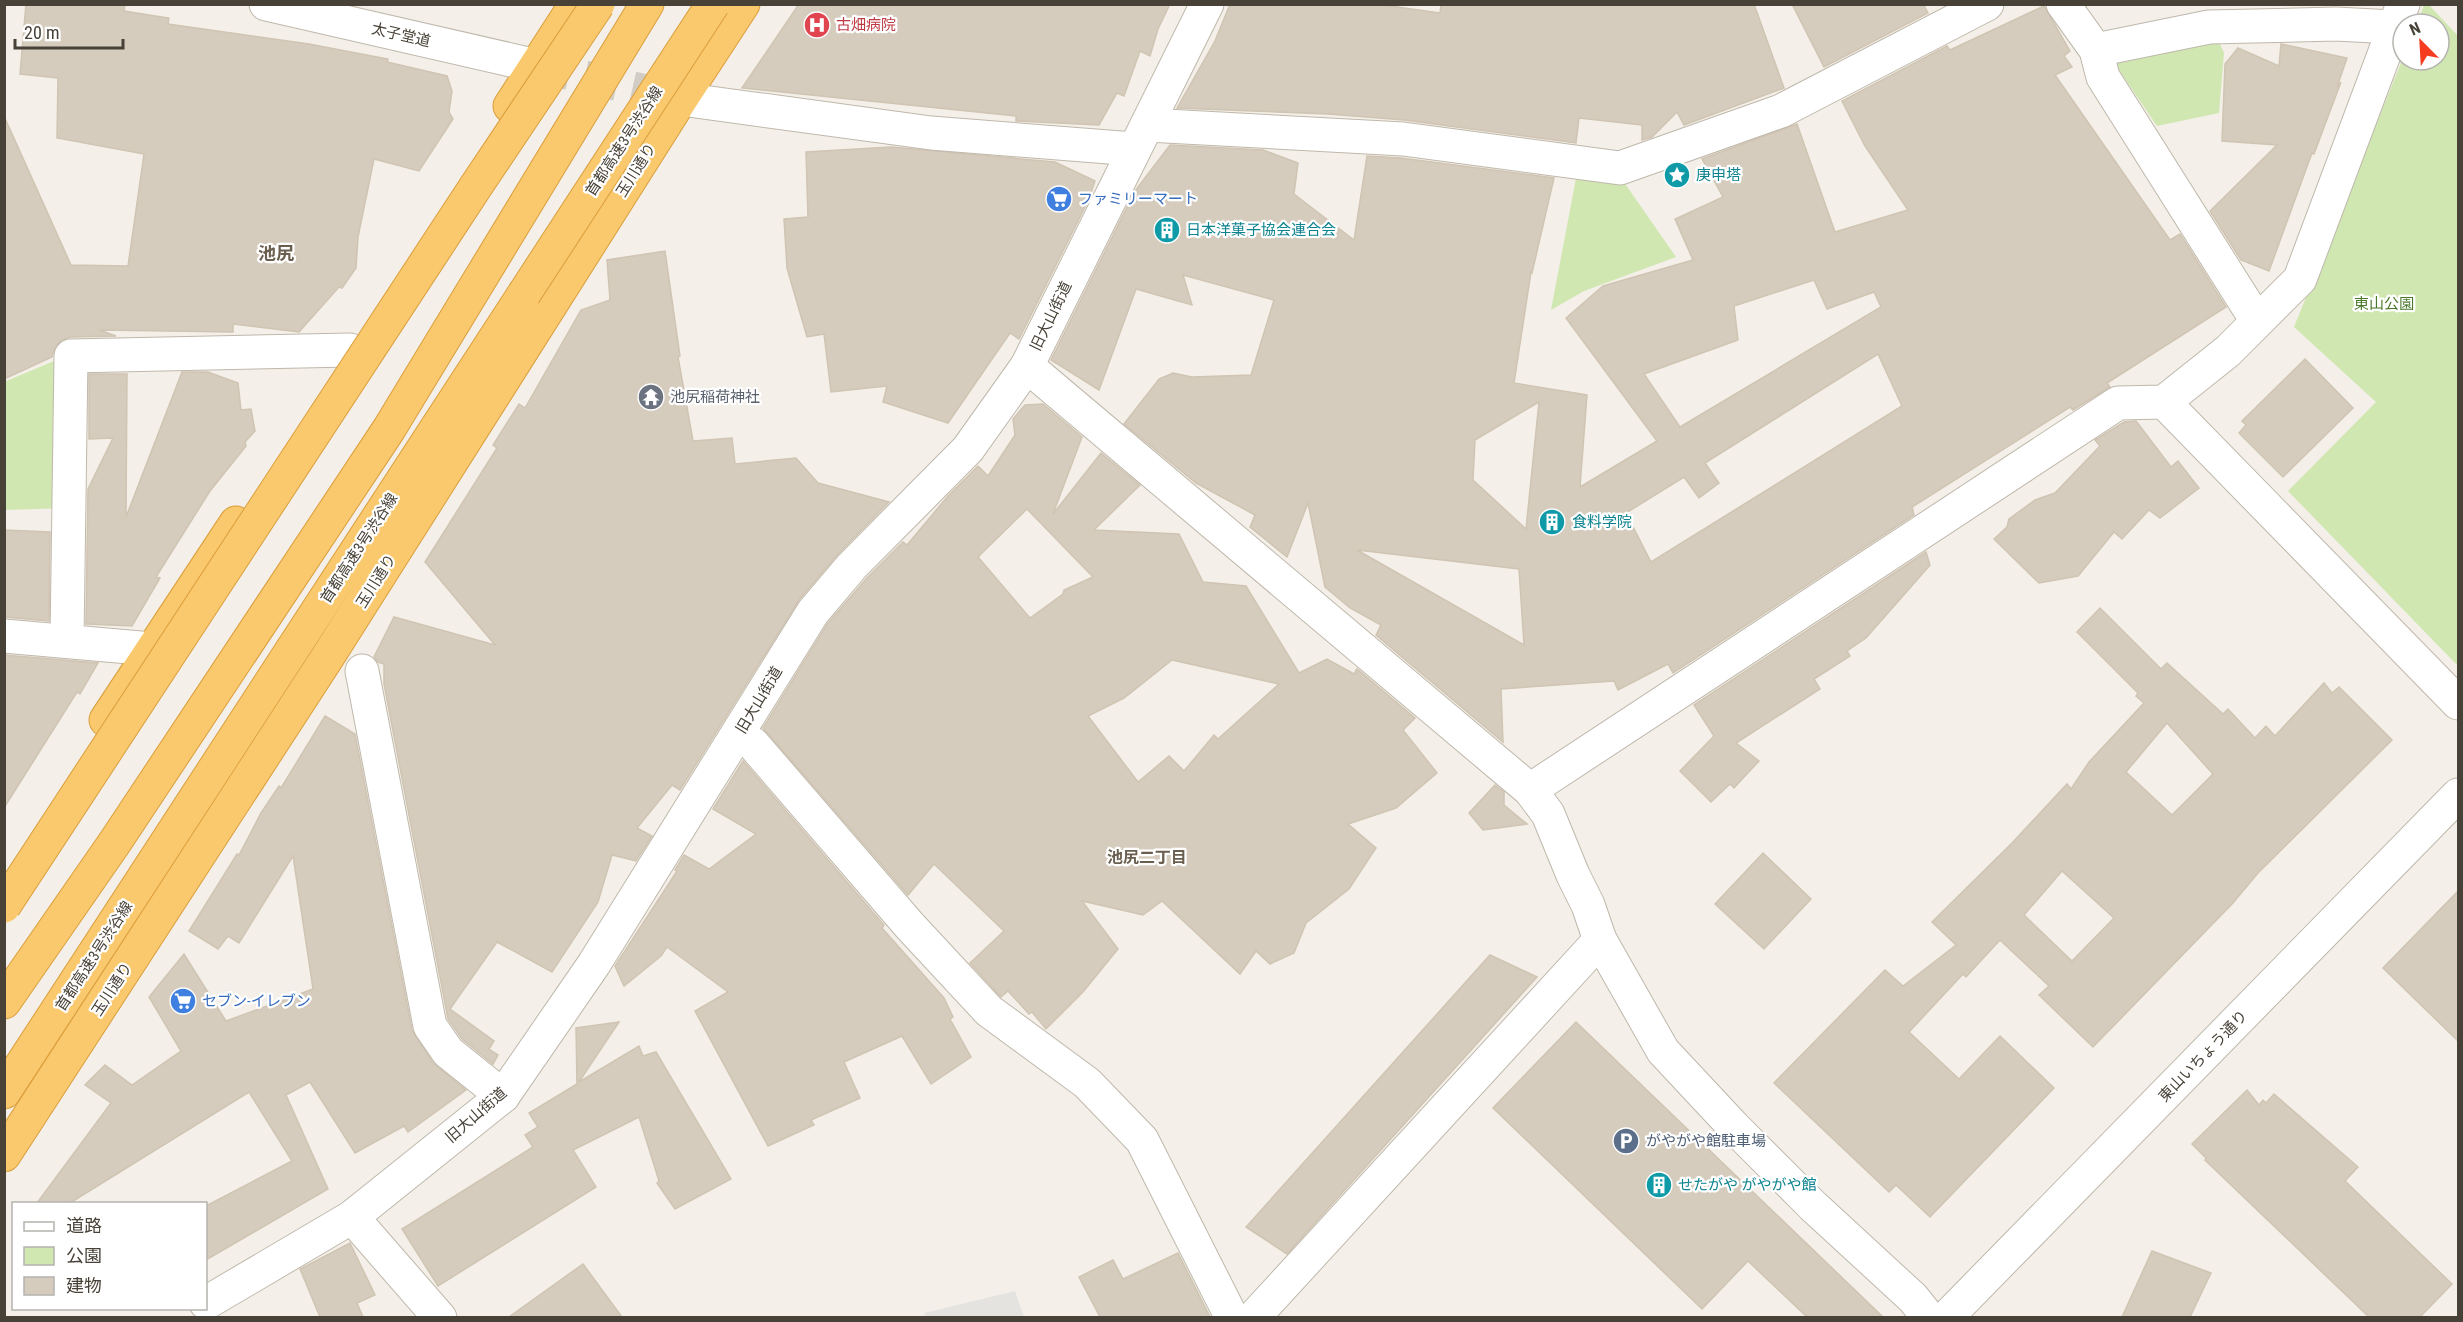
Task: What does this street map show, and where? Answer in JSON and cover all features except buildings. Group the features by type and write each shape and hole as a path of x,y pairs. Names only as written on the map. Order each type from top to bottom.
{"highway":[{"path":"4,878 576,4"},
{"path":"4,906 598,4"},
{"path":"4,1002 115,842 389,429 647,4"},
{"path":"524,294 686,4"},
{"name":"首都高速3号渋谷線","path":"4,1092 713,4"},
{"name":"玉川通り","path":"4,1155 327,658 743,4"}],"street":[{"name":"太子堂道","path":"266,4 537,66"},
{"name":"旧大山街道","path":"207,1302 352,1217 503,1096 594,964 813,612 852,566 968,449 1027,366 1207,4"},
{"path":"681,99 931,133 1403,139 1620,168 1781,111 1987,4"},
{"path":"2063,4 2096,50 2103,77 2257,321"},
{"path":"2096,50 2209,27 2335,14 2391,16"},
{"path":"1530,790 2118,403 2164,402 2228,351 2300,279 2391,35"},
{"path":"67,641 71,356 350,350"},
{"path":"1027,366 1530,790 1548,814 1588,905 1600,940 1663,1051 1734,1127 1813,1206 1913,1298 1929,1317"},
{"path":"2164,402 2458,703"},
{"path":"4,636 152,649"},
{"path":"362,671 430,1026 448,1052 503,1096"},
{"path":"737,736 753,744 910,926 989,1011 1088,1083 1142,1140 1232,1317"},
{"name":"東山いちょう通り","path":"1946,1317 2458,795"},
{"path":"1253,1317 1600,940"},
{"path":"352,1217 441,1317"}],"green space":[{"name":"東山公園","path":"2424,5 2429,5 2436,12 2421,12"},
{"name":"東山公園","path":"2451,29 2458,36 2458,666 2288,491 2376,402 2294,327 2397,72 2451,72"},
{"path":"2216,35 2224,53 2219,113 2157,126 2110,57"},
{"path":"1577,173 1619,175 1676,257 1584,291 1551,310"},
{"path":"66,356 67,508 5,510 4,382"}],"shaded area":[{"path":"1015,1291 1024,1317 926,1318 924,1313"}],"tunnel":[{"path":"537,66 681,99"}],"place":[{"name":"古畑病院","path":"817,25"},
{"name":"庚申塔","path":"1677,175"},
{"name":"ファミリーマート","path":"1059,199"},
{"name":"日本洋菓子協会連合会","path":"1167,230"},
{"name":"池尻稲荷神社","path":"651,397"},
{"name":"食料学院","path":"1552,522"},
{"name":"セブン-イレブン","path":"183,1001"},
{"name":"がやがや館駐車場","path":"1626,1141"},
{"name":"せたがや がやがや館","path":"1659,1185"}],"district":[{"name":"池尻","path":"276,254"},
{"name":"池尻二丁目","path":"1147,857"}]}
